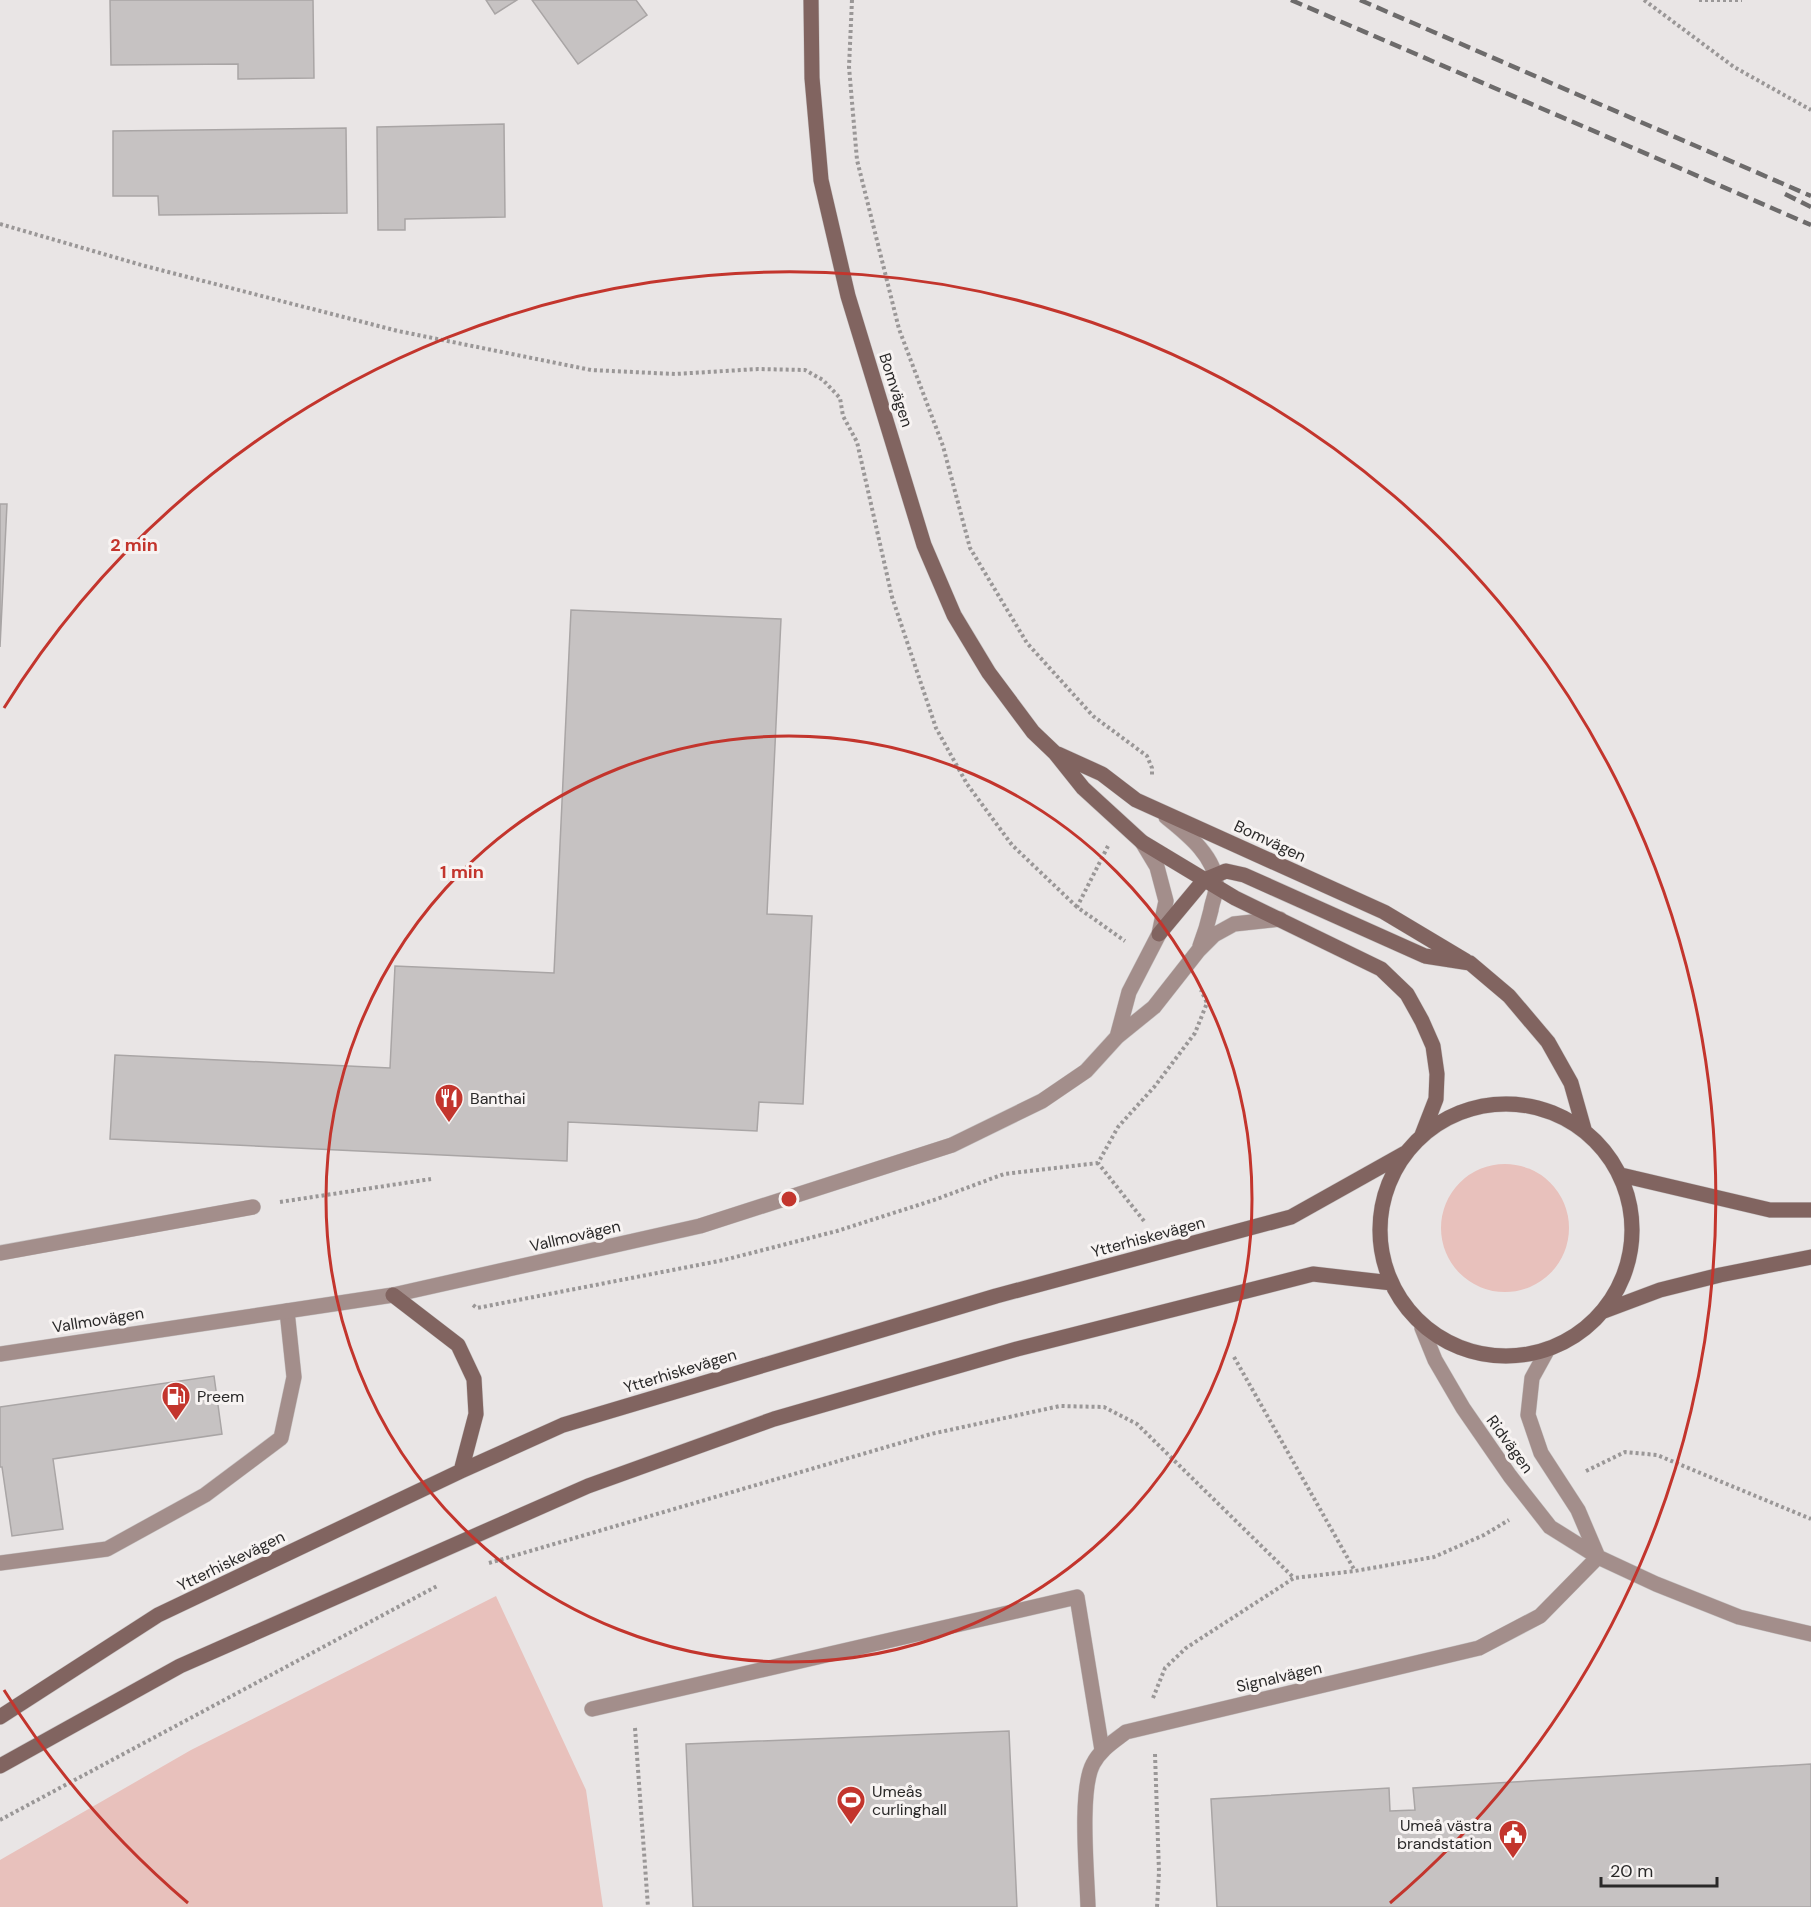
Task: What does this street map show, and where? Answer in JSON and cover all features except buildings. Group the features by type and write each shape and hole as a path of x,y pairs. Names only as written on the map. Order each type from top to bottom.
{"main road":[{"name":"Bomvägen","path":"811,0 812,78 821,180 848,296 924,545 954,615 989,673 1033,732 1055,753 1083,788 1142,842 1280,920 1382,969 1407,994 1433,1046 1437,1074 1436,1099 1422,1135"},
{"name":"Bomvägen","path":"1055,753 1102,774 1136,800 1384,912 1470,963 1509,996 1548,1042 1571,1083 1584,1129"},
{"name":"Bomvägen","path":"1212,880 1226,871 1244,875 1425,957 1470,963"},
{"path":"1159,934 1212,880"},
{"path":"1511,1103 1547,1111 1584,1129 1604,1149 1621,1175 1632,1215 1631,1251 1621,1284 1604,1311 1578,1334 1548,1349 1523,1355 1480,1354 1451,1345 1422,1328 1392,1283 1383,1258 1380,1232 1383,1199 1407,1152 1422,1135 1446,1119 1479,1107 1511,1103"},
{"name":"Ytterhiskevägen","path":"0,1717 158,1615 563,1425 996,1296 1291,1217 1407,1152"},
{"path":"1621,1175 1770,1210 1811,1210"},
{"path":"1604,1311 1660,1290 1720,1275 1811,1257"},
{"path":"0,1766 180,1666 588,1486 774,1419 1017,1349 1313,1274 1392,1283"},
{"path":"393,1295 458,1345 474,1379 476,1414 461,1471"}],"street":[{"path":"1157,810 1189,835 1204,853 1212,880"},
{"name":"Vallmovägen","path":"1117,1037 1129,992 1159,934 1166,901 1157,867 1142,842"},
{"name":"Vallmovägen","path":"1198,951 1208,927 1212,880"},
{"name":"Vallmovägen","path":"0,1354 393,1295 700,1226 952,1145 1042,1101 1086,1071 1117,1037 1154,1007 1198,951 1214,935 1234,924 1280,920"},
{"path":"0,1253 253,1207"},
{"path":"0,1563 106,1549 205,1495 281,1438 294,1377 287,1311"},
{"name":"Ridvägen","path":"1422,1328 1435,1360 1463,1408 1550,1527 1598,1557 1656,1584 1739,1617 1811,1634"},
{"name":"Ridvägen","path":"1548,1349 1532,1378 1528,1415 1541,1453 1578,1510 1598,1557"},
{"name":"Signalvägen","path":"1088,1907 1085,1793 1092,1766 1102,1750 1126,1732 1479,1648 1540,1616 1598,1557"},
{"path":"592,1709 1077,1597 1102,1750"}],"path":[{"path":"852,0 849,67 857,160 899,328 943,446 970,548 1027,643 1092,716 1147,756 1152,768 1151,780 1136,800"},
{"path":"1644,0 1734,67 1811,110"},
{"path":"1700,0 1742,0"},
{"path":"0,224 145,266 398,331 591,370 675,374 758,369 805,370 823,380 840,398 843,416 857,442 891,597 936,728 967,784 1012,845 1077,907 1147,957"},
{"path":"1077,907 1119,822"},
{"path":"1098,1163 1118,1127 1155,1086 1195,1033 1207,1003 1200,986 1180,974"},
{"path":"1098,1163 1144,1221"},
{"path":"443,1284 477,1308 724,1260 837,1231 934,1200 1004,1174 1098,1163"},
{"path":"253,1207 431,1179"},
{"path":"1234,1357 1355,1571"},
{"path":"484,1564 931,1434 1060,1406 1104,1407 1137,1424 1294,1578"},
{"path":"1562,1486 1596,1465 1624,1452 1657,1455 1811,1520"},
{"path":"1157,1907 1159,1872 1153,1698 1165,1668 1186,1648 1294,1578 1355,1571 1434,1557 1484,1535 1532,1505"},
{"path":"0,1820 444,1582"},
{"path":"633,1700 648,1907"}],"shaded area":[{"path":"1505,1164 1530,1169 1551,1182 1564,1203 1569,1228 1564,1253 1551,1274 1530,1287 1505,1292 1480,1287 1459,1274 1446,1253 1441,1228 1446,1203 1459,1182 1480,1169"},
{"path":"496,1596 586,1790 603,1907 0,1907 0,1860 191,1750"}],"railway":[{"path":"1291,0 1811,225"},
{"path":"1360,0 1811,196"},
{"path":"1785,194 1811,207"}],"place":[{"name":"Banthai","path":"449,1124"},
{"name":"Preem","path":"176,1422"},
{"name":"Umeås curlinghall","path":"851,1826"},
{"name":"Umeå västra brandstation","path":"1513,1860"}]}
